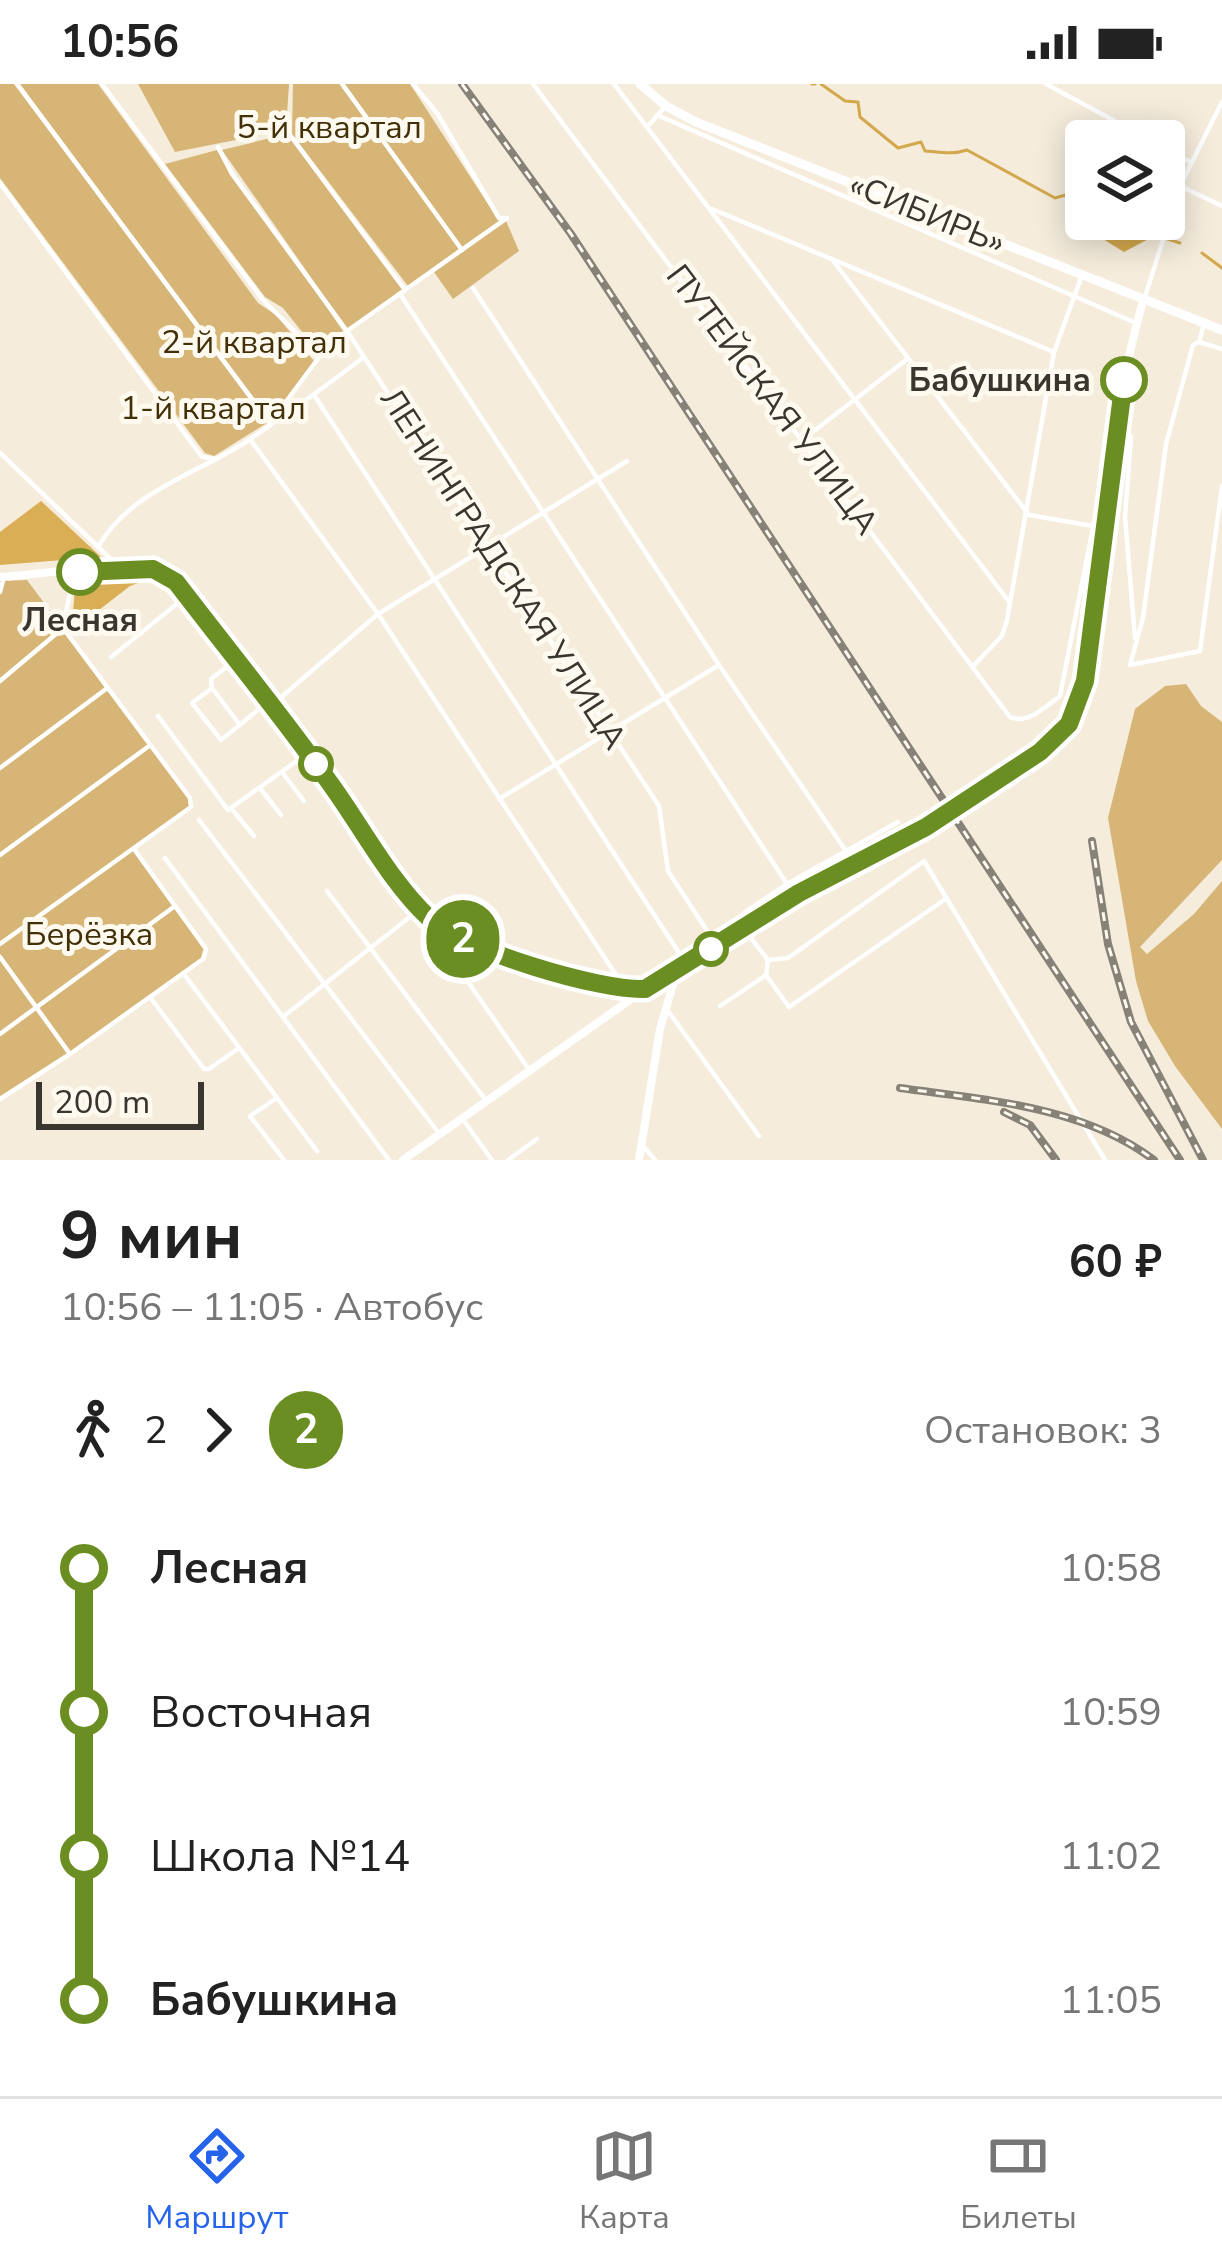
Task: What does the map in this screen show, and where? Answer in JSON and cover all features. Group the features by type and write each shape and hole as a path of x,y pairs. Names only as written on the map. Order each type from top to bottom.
{"main road":[{"name":"«СИБИРЬ»","path":"640,84 666,106 696,122 1222,330"}],"street":[{"path":"17,84 270,423"},
{"path":"102,84 262,300 320,356 270,423"},
{"path":"342,84 462,250"},
{"path":"346,331 507,218 499,218 437,112 413,84"},
{"name":"ПУТЕЙСКАЯ УЛИЦА","path":"533,84 1017,721 1060,696 1094,526"},
{"path":"614,84 1010,603"},
{"path":"1046,84 1113,120"},
{"path":"1185,174 1222,102"},
{"path":"647,128 666,106"},
{"path":"657,116 1137,323"},
{"path":"287,131 403,292 787,884"},
{"name":"ЛЕНИНГРАДСКАЯ УЛИЦА","path":"218,147 232,174 364,357 659,806 668,871 717,946"},
{"path":"1185,159 1190,162"},
{"path":"0,183 202,457 216,459"},
{"path":"1185,188 1222,206"},
{"path":"706,207 1054,352"},
{"path":"834,262 1028,515 1094,526 1137,323 1161,240"},
{"path":"974,665 1002,636 1028,515 1054,352 1082,275"},
{"path":"473,288 846,851"},
{"path":"1204,324 1193,345 1166,444 1143,618 1130,665 1200,651 1222,486"},
{"path":"1198,342 1222,350"},
{"path":"98,547 110,525 135,504 250,439 364,357"},
{"path":"802,441 906,360"},
{"path":"403,1160 645,989 834,873 926,827 1040,752 1069,724 1085,681 1122,393"},
{"path":"314,395 687,965"},
{"path":"1118,417 1131,437 1125,517 1135,638"},
{"path":"250,439 378,614 626,990"},
{"path":"0,453 120,568"},
{"path":"212,688 192,703 221,740 378,614 627,460"},
{"path":"0,592 2,577 120,568 164,574 270,703 420,909 447,932 489,950 626,990 645,989"},
{"path":"0,681 64,628 74,572"},
{"path":"111,657 178,603 190,612 198,611"},
{"path":"0,944 191,807 190,798 64,628"},
{"path":"236,660 211,679 212,688 240,724"},
{"path":"499,799 719,665"},
{"path":"0,768 106,689"},
{"path":"158,716 229,810 308,753"},
{"path":"0,855 149,746"},
{"path":"282,772 304,801"},
{"path":"260,788 281,814"},
{"path":"231,808 254,836"},
{"path":"199,820 438,1132"},
{"path":"898,822 745,911 742,928 768,960 766,975 789,1007 947,898"},
{"path":"0,1099 203,958 206,949 134,849"},
{"path":"165,858 389,1160"},
{"path":"768,960 788,958 924,861 1106,1160"},
{"path":"327,891 485,1099"},
{"path":"0,1034 175,906"},
{"path":"284,1016 420,909"},
{"path":"447,932 445,949 532,1072"},
{"path":"0,958 70,1054"},
{"path":"639,1160 665,1006 677,972"},
{"path":"183,973 317,1151"},
{"path":"720,1006 766,975"},
{"path":"150,997 204,1069 239,1048"},
{"path":"665,1006 759,1136"},
{"path":"277,1098 250,1116 284,1160"},
{"path":"460,1116 492,1160"},
{"path":"508,1160 537,1138"},
{"path":"641,1143 655,1160"}],"green space":[{"name":"1-й квартал","path":"0,84 14,84 267,423 214,456 205,453 0,178"},
{"name":"2-й квартал","path":"20,84 98,84 258,303 276,315 314,361 291,396 267,416"},
{"path":"138,84 289,84 286,130 175,152"},
{"name":"5-й квартал","path":"293,84 341,84 459,249 408,286 292,134"},
{"path":"345,84 410,84 499,221 462,247"},
{"path":"287,134 403,289 347,329 222,150"},
{"path":"217,150 343,331 319,353 283,308 265,297 165,164"},
{"path":"506,221 519,251 453,299 434,272"},
{"name":"Берёзка","path":"27,580 190,798 191,807 134,849 206,949 203,959 0,1098 0,581"},
{"path":"1186,684 1201,706 1222,722 1222,860 1140,947 1147,954 1194,914 1222,881 1222,1129 1148,1021 1136,981 1108,818 1135,709 1165,686"}],"shaded area":[{"path":"1105,240 1147,240 1124,252"},
{"path":"41,501 101,557 0,565 0,532"},
{"path":"149,573 149,579 130,586 77,627 72,623 76,577"}],"waterway":[{"path":"821,84 845,101 858,102 860,117 898,148 921,142 925,151 967,150 1055,198 1065,195"},
{"path":"1171,240 1180,243"},
{"path":"1202,253 1222,268"}],"railway":[{"path":"462,84 571,234 1180,1160"},
{"path":"1092,841 1108,944 1131,1022 1203,1160"},
{"path":"900,1088 1065,1117 1126,1142 1154,1160"},
{"path":"1004,1112 1030,1125 1056,1160"}],"bus line":[{"name":"2","path":"80,572 153,569 176,582 432,921 489,950 588,981 626,990 645,989 799,893 926,827 1040,752 1069,724 1085,681 1124,380"}],"place":[{"name":"Бабушкина","path":"1124,380"},
{"name":"Лесная","path":"80,572"}]}
